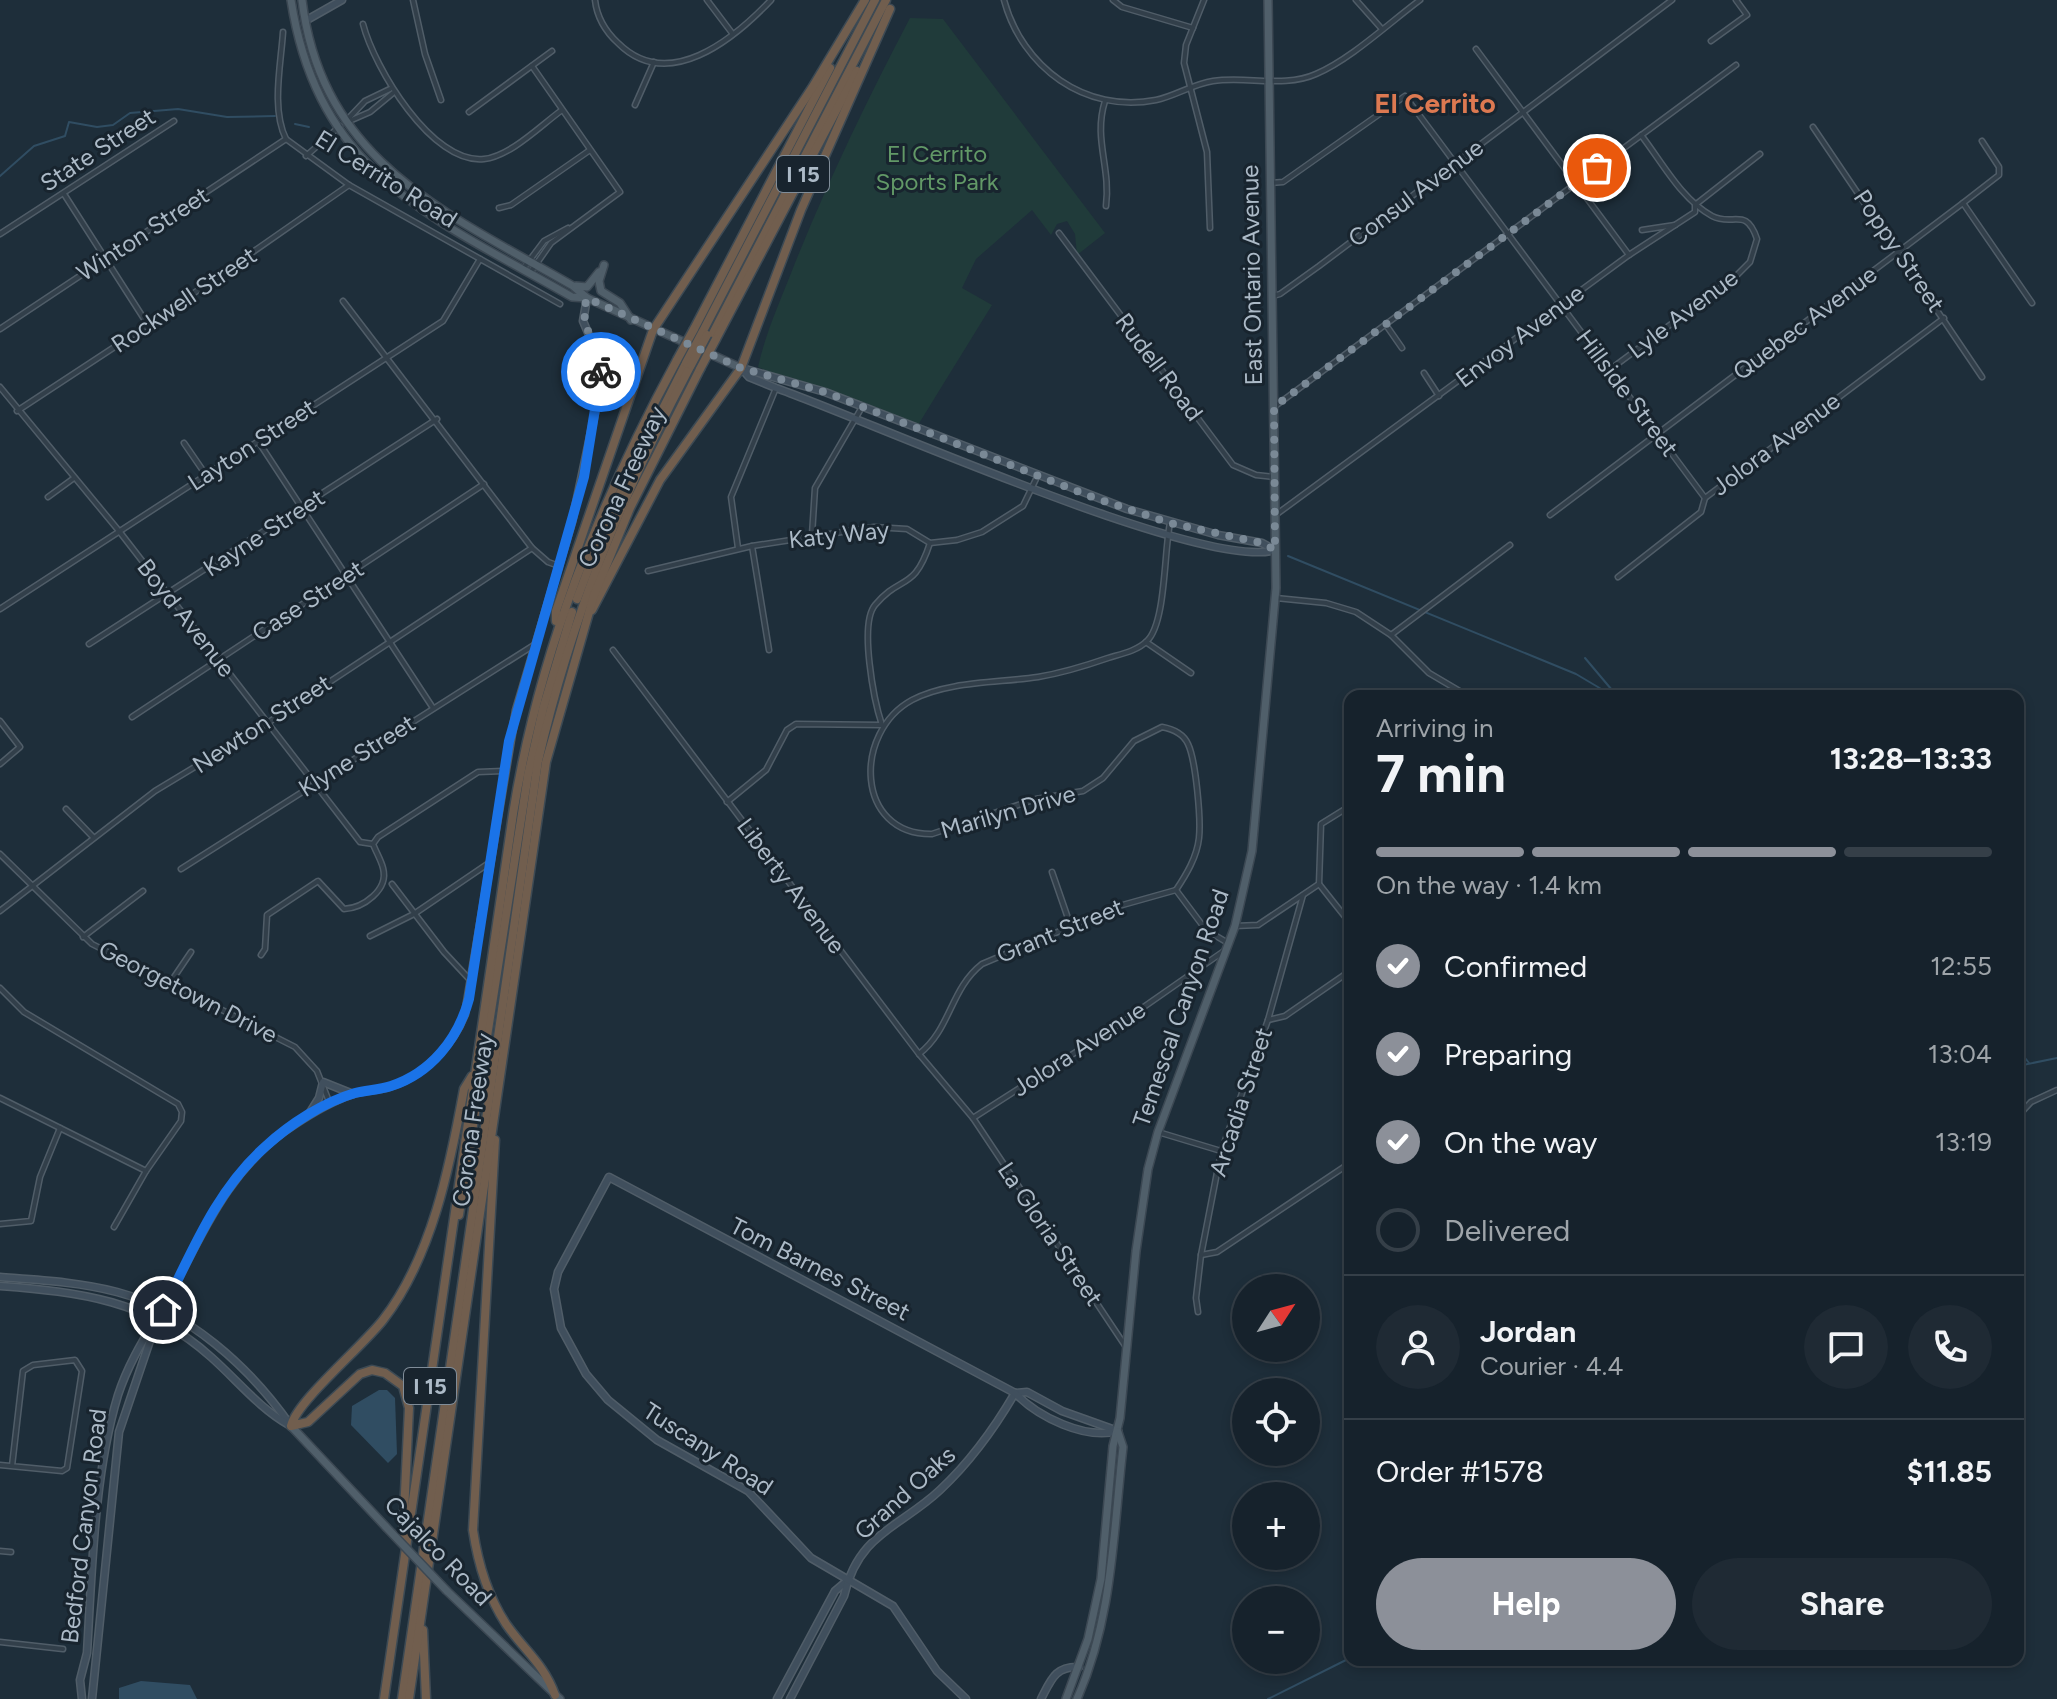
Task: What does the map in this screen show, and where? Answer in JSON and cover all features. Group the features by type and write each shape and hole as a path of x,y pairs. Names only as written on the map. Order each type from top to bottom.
{"highway":[{"name":"Corona Freeway","path":"384,1699 518,782 557,627 594,530 632,446 690,365 706,335 737,245 865,0"},
{"path":"557,627 556,611 653,330 812,88 865,0"},
{"path":"706,335 800,143 875,0"},
{"name":"Corona Freeway","path":"409,1699 546,762 587,617 690,365 888,5 895,0"},
{"path":"706,335 888,5"},
{"path":"587,617 660,480 741,368 801,210 888,5"},
{"path":"737,245 800,143"},
{"path":"447,1262 463,1196 528,775 543,709 565,632 608,517 690,365"},
{"path":"402,1699 538,761 565,656 595,567 628,489 690,365"},
{"path":"397,1609 409,1408 403,1386 385,1373 372,1370 360,1374 308,1422 291,1426 294,1412 349,1360 384,1319 404,1287 424,1246 464,1089 474,1072"},
{"path":"498,1088 473,1530 477,1559 490,1597 507,1625 547,1672 558,1697"},
{"path":"425,1589 426,1699"}],"main road":[{"path":"291,0 307,71 337,127 366,165 394,190 527,271 572,297 587,298"},
{"path":"302,0 321,76 346,122 375,158 406,185 573,286 587,298 633,322 741,368 862,407 1037,477 1170,523 1262,543 1275,550"},
{"path":"305,21 342,0"},
{"name":"East Ontario Avenue","path":"1268,0 1275,550"},
{"path":"573,286 587,287 604,265 599,281 601,291 620,303 633,322"},
{"name":"Bedford Canyon Road","path":"92,1699 119,1432 157,1320 222,1197 265,1147 307,1117 353,1094 402,1082 430,1063 459,1028 472,982 503,771 534,645 584,477 601,377 600,361 583,321 587,298"},
{"path":"741,368 749,377 776,388 1033,487 1168,535 1258,554 1275,550"},
{"name":"Temescal Canyon Road","path":"1066,1699 1079,1667 1099,1588 1136,1251 1158,1132 1235,926 1252,851 1276,598 1275,550"},
{"path":"307,1117 319,1098 323,1082 353,1094"},
{"name":"Tom Barnes Street","path":"609,1177 1015,1393 1035,1408 1083,1431 1102,1435 1118,1431"},
{"name":"Tuscany Road","path":"609,1177 556,1280 555,1308 570,1349 598,1389 632,1422 748,1491 767,1507 805,1553 893,1606 937,1671 966,1699"},
{"name":"Cajalco Road","path":"0,1277 117,1292 163,1310 216,1345 447,1591 558,1697"},
{"name":"Cajalco Road","path":"0,1286 90,1294 157,1320 197,1345 273,1416 291,1426"},
{"name":"Bedford Canyon Road","path":"82,1699 80,1680 87,1653 106,1443 118,1394 136,1349 150,1324 157,1320"},
{"name":"Tom Barnes Street","path":"1015,1393 1027,1392 1062,1411 1118,1431"},
{"name":"Grand Oaks","path":"777,1699 835,1591 848,1580 882,1531 930,1500 978,1450 1015,1393"},
{"name":"Temescal Canyon Road","path":"1075,1699 1088,1673 1108,1602 1123,1447 1118,1431"},
{"name":"Grand Oaks","path":"790,1699 844,1596 848,1580"},
{"path":"1041,1699 1057,1671 1066,1666 1079,1667 1082,1675 1075,1699"}],"street":[{"path":"413,0 427,62 441,100"},
{"path":"595,0 600,22 638,59 680,64 702,56 771,0"},
{"path":"707,0 732,33"},
{"path":"1004,0 1019,38 1043,69 1076,90 1105,101 1157,100 1213,81 1315,75 1420,0"},
{"path":"1113,0 1122,7 1193,28"},
{"path":"1204,0 1184,63 1207,152 1210,228"},
{"path":"1356,0 1381,28"},
{"name":"Consul Avenue","path":"1272,296 1280,294 1672,0"},
{"path":"1711,41 1747,15 1736,0"},
{"path":"363,24 375,60 392,90 434,135 472,159 500,153 562,110"},
{"name":"El Cerrito Road","path":"283,32 279,106 281,128 286,139 349,185 560,304"},
{"path":"1476,49 1629,255"},
{"path":"469,112 552,51"},
{"path":"635,105 654,62"},
{"path":"1274,407 1736,65"},
{"path":"527,271 550,236 568,228 620,192 532,66"},
{"path":"306,156 337,127 356,120 392,90"},
{"name":"Hillside Street","path":"1270,183 1283,182 1405,96 1611,368 1705,498"},
{"path":"346,122 349,113 365,101 376,101"},
{"path":"1105,101 1098,130 1108,172 1106,206"},
{"name":"State Street","path":"0,234 174,121"},
{"name":"Poppy Street","path":"1813,127 1894,241 1897,254 1982,377"},
{"path":"1641,135 1695,205"},
{"name":"Winton Street","path":"0,329 286,139"},
{"name":"Quebec Avenue","path":"1550,515 1999,175 1999,167 1982,141"},
{"path":"499,208 511,205 590,150"},
{"name":"Envoy Avenue","path":"1275,515 1629,255 1682,224 1695,212 1695,205 1760,154"},
{"name":"Rockwell Street","path":"17,411 148,325 349,185"},
{"path":"64,194 148,325"},
{"path":"1963,203 2032,303"},
{"name":"Lyle Avenue","path":"1611,368 1750,262 1757,239 1750,223 1743,219 1715,218 1695,205"},
{"path":"1642,230 1682,224"},
{"name":"Rudell Road","path":"1059,233 1233,465 1256,475 1275,477"},
{"name":"Layton Street","path":"0,609 447,316 480,259"},
{"path":"343,301 385,359 391,362 437,419 532,548 548,562 559,566"},
{"name":"Jolora Avenue","path":"1618,577 1701,512 1705,498 1944,318"},
{"path":"1386,325 1402,348"},
{"path":"1424,373 1439,396"},
{"name":"Boyd Avenue","path":"0,387 119,531 360,842 373,844"},
{"path":"738,549 731,497 776,388"},
{"path":"0,399 6,396"},
{"path":"812,536 815,488 862,407"},
{"name":"Kayne Street","path":"89,644 169,596 437,419"},
{"path":"258,441 433,708"},
{"path":"184,443 206,475"},
{"path":"882,725 866,625 875,605 920,571 930,543 957,540 993,526 1023,506 1037,477"},
{"path":"48,497 74,478"},
{"name":"Case Street","path":"132,717 484,484"},
{"path":"727,802 766,770 787,730 796,724 882,725 904,705 928,693 1053,674 1138,648 1146,642 1159,611 1170,523"},
{"name":"Katy Way","path":"648,571 752,546 891,528 907,529 930,543"},
{"path":"1391,635 1510,545"},
{"path":"752,546 769,650"},
{"name":"Newton Street","path":"0,911 155,791 266,724 532,548"},
{"path":"1276,598 1356,612 1391,635 1429,673 1458,690"},
{"path":"1146,642 1191,673"},
{"name":"Klyne Street","path":"181,869 534,645"},
{"name":"Liberty Avenue","path":"613,650 919,1054 973,1118"},
{"path":"0,721 20,747 0,764"},
{"name":"Marilyn Drive","path":"882,725 871,759 876,796 890,822 915,835 932,834 1036,799 1083,791 1103,778 1134,741 1152,730 1162,727 1181,735 1191,754 1199,838 1192,861 1176,890"},
{"path":"261,955 265,949 267,915 318,881 344,909 358,907 372,897 384,875 373,844 378,837 478,772 503,771"},
{"path":"66,809 93,837"},
{"path":"1344,810 1321,824 1319,884 1344,915"},
{"name":"Georgetown Drive","path":"0,854 35,884 83,937 295,1047 310,1061 323,1082 330,1104"},
{"path":"370,936 414,914 489,863"},
{"path":"1052,872 1070,924"},
{"path":"392,884 472,982"},
{"path":"1235,926 1258,925 1319,884"},
{"path":"1176,890 1206,930 1226,947"},
{"name":"Grant Street","path":"919,1054 939,1035 948,1018 954,995 968,975 982,964 1070,924 1176,890"},
{"path":"83,937 143,891"},
{"name":"Arcadia Street","path":"1198,1312 1196,1298 1201,1255 1221,1152 1268,1020 1303,895"},
{"name":"Jolora Avenue","path":"973,1118 1226,947"},
{"path":"169,984 191,952"},
{"path":"1268,1020 1285,1016 1344,975"},
{"path":"0,988 24,1012 178,1104 182,1112 181,1121 146,1171 114,1227"},
{"path":"2024,1110 2031,1102 2057,1090"},
{"path":"0,1098 146,1171"},
{"name":"La Gloria Street","path":"973,1118 1127,1350"},
{"path":"0,1224 31,1221 40,1177 60,1127"},
{"path":"1158,1132 1221,1152"},
{"path":"1201,1255 1217,1252 1344,1167"},
{"path":"0,1465 62,1471 69,1460 82,1371 79,1364 71,1360 23,1371 12,1466"},
{"path":"0,1551 11,1552"},
{"path":"0,1642 63,1649"}],"green space":[{"name":"El Cerrito Sports Park","path":"910,18 943,19 1105,233 1077,255 1075,234 1067,221 1057,224 1051,235 1032,210 976,259 962,288 992,305 918,425 866,403 826,396 758,367 765,340 821,201"}],"water":[{"path":"379,1390 387,1390 395,1398 397,1454 388,1463 351,1425 352,1406"},
{"path":"141,1681 190,1685 197,1699 119,1699 119,1688"}],"waterway":[{"path":"0,176 34,146 65,136 69,122 97,127 113,125 130,113 178,109 227,117 275,116"},
{"path":"295,124 309,127"},
{"path":"1288,556 1576,674 1603,690"},
{"path":"1585,658 1612,690"},
{"path":"2024,1057 2029,1063"},
{"path":"2024,1065 2057,1058"},
{"path":"1268,1699 1344,1661"}],"way so far":[{"path":"601,372 597,351 583,321 587,298 633,322 741,368 825,392 1037,477 1170,523 1262,543 1275,550 1274,407 1597,168"}],"district":[{"name":"El Cerrito","path":"1435,103"}],"route":[{"path":"163,1310 210,1215 249,1162 276,1137 330,1104 353,1094 402,1082 418,1072 441,1053 459,1028 469,999 509,741 584,477 601,372"}]}
